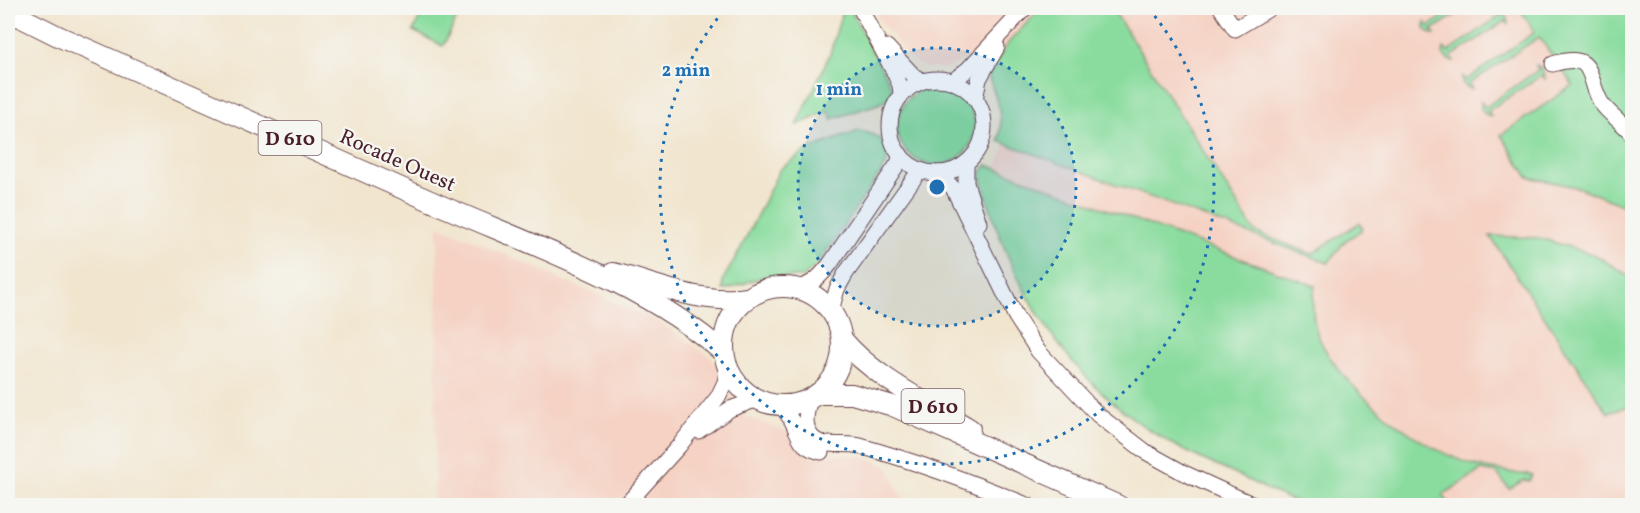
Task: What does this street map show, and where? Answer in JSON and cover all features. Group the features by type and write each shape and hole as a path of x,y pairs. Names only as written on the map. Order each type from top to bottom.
{"main road":[{"name":"Rocade Ouest","path":"8,11 60,38 573,262 669,311 699,332 726,359"},
{"name":"Rocade Ouest","path":"573,262 701,298 732,301 748,298"},
{"path":"777,287 797,289 810,293 821,301 831,311 838,324 842,339 837,370 828,383 814,396 791,404 758,399 735,380 726,359 724,337 729,322 737,309 757,293 777,287"},
{"name":"D 610","path":"842,339 851,350 885,376 1031,466"},
{"name":"D 610","path":"814,396 840,393 869,398 916,415 1119,506"}],"street":[{"path":"860,8 900,85 901,95"},
{"path":"953,81 967,70 1025,8"},
{"path":"1221,8 1235,30 1270,8"},
{"path":"975,99 979,79 1012,21"},
{"path":"872,29 903,66 923,81"},
{"path":"1552,63 1573,60 1584,66 1593,78 1600,101 1632,134"},
{"path":"938,79 953,81 965,88 975,99 983,117 982,138 973,156 953,170 939,172 920,170 905,161 891,135 890,122 893,109 901,95 911,86 923,81 938,79"},
{"path":"797,289 819,279 899,162 900,154"},
{"path":"966,163 966,183 998,280"},
{"path":"831,311 837,289 846,273 920,170"},
{"path":"939,172 953,188 1016,317 1038,351 1098,415 1146,452 1184,473 1256,506"},
{"path":"625,506 680,446 718,397 725,382 726,359"},
{"path":"814,396 805,423 813,438 820,443 858,445 996,492 1029,506"},
{"path":"680,446 730,409 758,399"},
{"path":"781,404 793,422 801,442 808,448 820,452 873,450"}],"shaded area":[{"path":"873,8 1555,8 1632,105 1632,505 1326,505 992,182 1010,130 998,74 965,58 949,68 925,68 909,58"},
{"path":"438,225 659,322 711,357 744,416 788,432 810,457 863,456 888,467 903,500 901,506 434,506"}],"green space":[{"path":"425,8 462,8 443,46 413,31"},
{"path":"843,8 850,9 892,88 891,93 886,100 878,104 832,119 829,111 797,125 830,54"},
{"path":"1041,8 1112,8 1255,232 1312,254 1359,223 1363,229 1345,241 1328,263 999,141 1000,117 989,78 990,73 1009,42"},
{"path":"1456,8 1466,8 1432,30 1435,35 1429,33 1425,28 1425,22 1429,26"},
{"path":"1519,8 1632,8 1632,209 1580,188 1528,177 1501,135 1573,85 1539,37 1469,84 1472,89 1466,87 1462,82 1462,76 1466,80 1535,32"},
{"path":"1498,11 1506,16 1508,24 1505,21 1451,57 1454,61 1448,60 1443,54 1444,48 1448,52 1501,15"},
{"path":"1536,65 1543,71 1545,79 1542,75 1488,111 1491,116 1485,114 1481,108 1481,102 1485,107 1538,70"},
{"path":"936,87 951,90 963,99 972,111 975,126 972,141 963,153 951,162 936,165 921,162 909,153 900,141 897,126 900,111 909,99 921,90"},
{"path":"859,131 882,140 887,150 886,165 817,265 803,277 765,277 723,290 723,280 780,169 809,149"},
{"path":"987,165 1315,286 1313,311 1318,336 1329,356 1363,396 1406,431 1452,457 1490,469 1532,475 1529,481 1524,480 1509,489 1497,473 1481,470 1443,495 1450,505 1310,506 1279,495 1169,442 1133,418 1101,392 1073,362 1048,329 1026,294 993,217 981,176"},
{"path":"1490,236 1540,238 1595,255 1632,278 1632,405 1608,413"}]}
